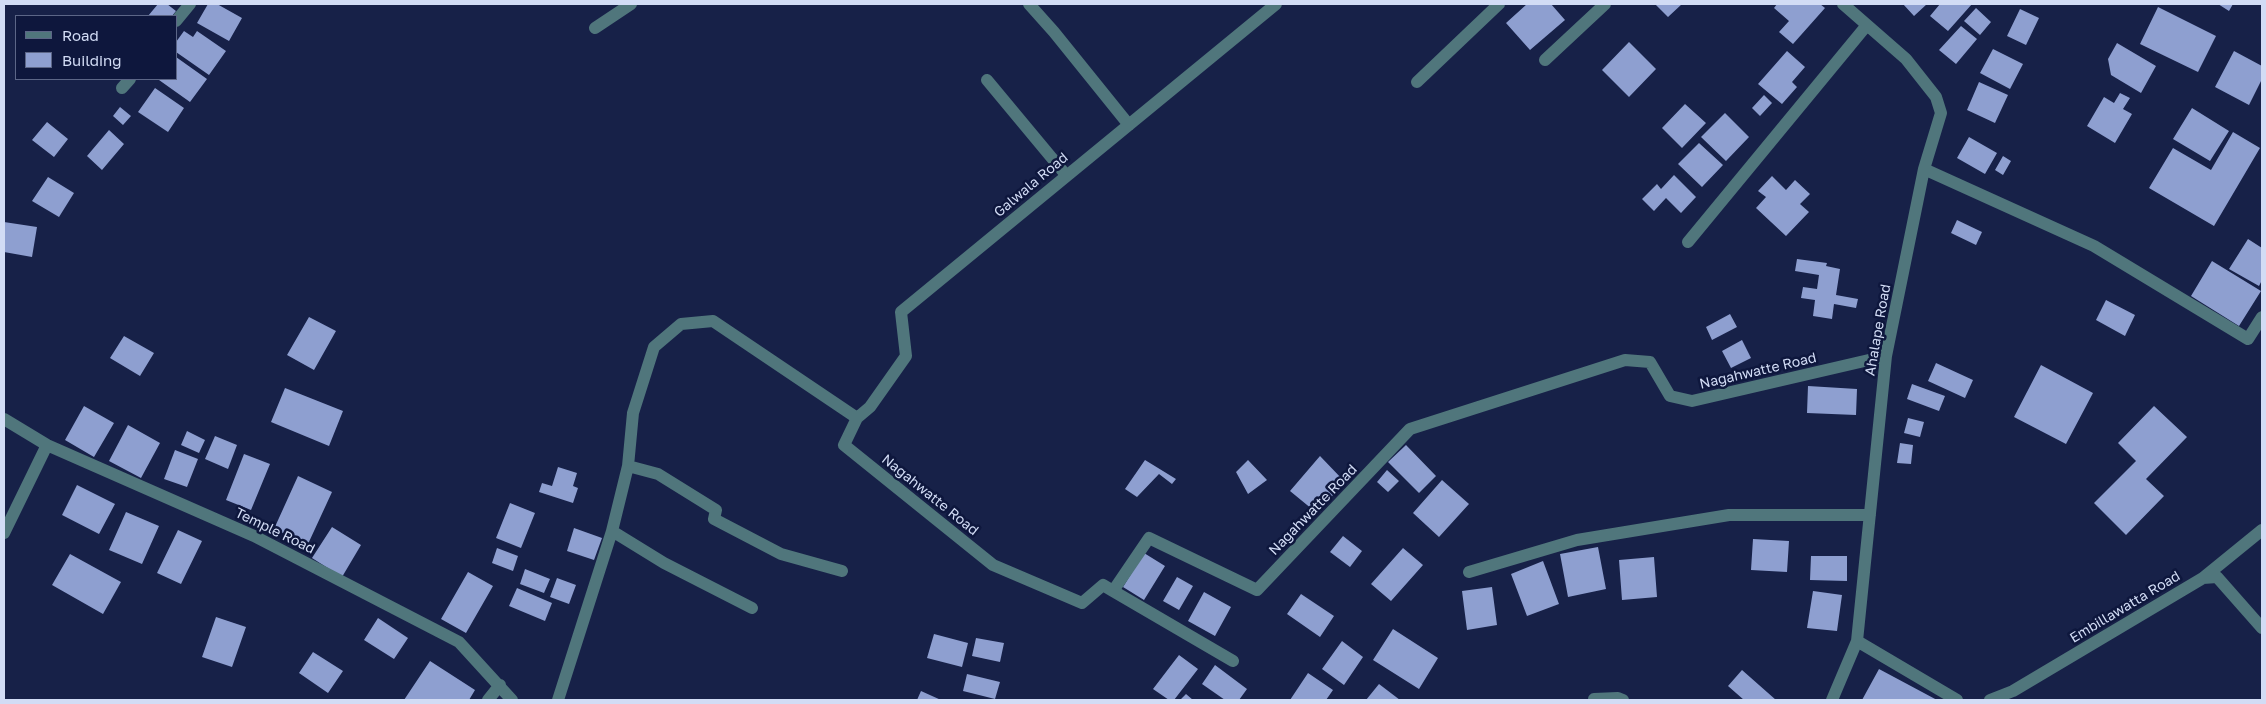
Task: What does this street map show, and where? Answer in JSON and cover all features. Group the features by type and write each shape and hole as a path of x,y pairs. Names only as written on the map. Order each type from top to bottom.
{"street":[{"path":"178,19 190,4"},
{"path":"595,28 631,4"},
{"path":"1029,4 1054,32 1128,125"},
{"name":"Galwala Road","path":"857,418 870,408 906,356 901,312 1276,4"},
{"path":"1417,82 1499,4"},
{"path":"1545,60 1606,4"},
{"name":"Ahalape Road","path":"1832,700 1858,641 1886,356 1924,169 1941,113 1936,96 1906,59 1843,4"},
{"path":"1688,242 1867,25"},
{"path":"987,80 1066,175"},
{"path":"1924,169 2094,246 2248,339 2262,317"},
{"path":"558,700 612,530 628,466 633,413 654,347 680,324 713,321 857,418"},
{"name":"Nagahwatte Road","path":"857,418 844,444 993,565 1082,603 1104,585 1113,591 1149,538 1257,590 1410,429 1625,360 1650,362 1670,396 1692,401 1886,356"},
{"name":"Temple Road","path":"4,419 47,445 254,536 459,642 512,700"},
{"path":"4,533 8,513 47,445"},
{"path":"628,466 658,474 716,510 714,519 782,554 842,571"},
{"path":"1469,572 1576,540 1729,515 1870,515"},
{"path":"612,530 664,563 752,608"},
{"path":"2203,578 2262,530"},
{"name":"Embillawatta Road","path":"1990,700 2013,691 2203,578 2217,577 2262,628"},
{"path":"1113,591 1233,661"},
{"path":"1858,641 1957,700"},
{"path":"488,700 500,685"},
{"path":"1594,699 1618,698 1623,700"}],"building":[{"path":"158,4 167,4 176,11 173,15 149,15"},
{"path":"208,4 217,4 242,18 229,41 197,23"},
{"path":"1527,4 1551,4 1565,20 1530,50 1506,23"},
{"path":"1655,4 1682,4 1668,17"},
{"path":"1777,4 1820,4 1825,8 1793,44 1779,32 1789,21 1774,8"},
{"path":"1903,4 1927,4 1914,16"},
{"path":"1940,4 1972,4 1948,31 1930,16"},
{"path":"2218,4 2233,4 2229,11"},
{"path":"2158,7 2216,36 2198,72 2140,44"},
{"path":"1976,8 1991,22 1980,35 1964,21"},
{"path":"2020,9 2039,18 2026,45 2007,36"},
{"path":"1961,26 1977,39 1956,64 1939,50"},
{"path":"184,31 193,37 197,31 226,51 209,75 178,53 178,39"},
{"path":"1629,42 1656,69 1629,97 1602,70"},
{"path":"2117,43 2156,66 2141,93 2111,75 2108,59"},
{"path":"1993,49 2023,64 2010,89 1980,73"},
{"path":"1787,51 1805,67 1792,82 1797,87 1782,104 1758,84"},
{"path":"2234,51 2262,66 2262,79 2249,105 2215,87"},
{"path":"178,58 207,79 190,102 159,80 178,80"},
{"path":"1979,82 2008,95 1995,123 1967,110"},
{"path":"155,88 184,108 168,132 138,112"},
{"path":"2120,93 2130,98 2123,109 2132,114 2115,143 2087,126 2104,97 2114,103"},
{"path":"1764,95 1772,103 1760,116 1752,108"},
{"path":"1685,104 1706,123 1682,148 1662,128"},
{"path":"120,107 131,116 123,125 113,116"},
{"path":"2192,108 2229,131 2210,161 2173,139"},
{"path":"1725,113 1749,137 1726,161 1701,137"},
{"path":"47,122 68,139 54,157 32,140"},
{"path":"109,130 124,144 102,170 87,156"},
{"path":"2233,132 2260,148 2214,226 2149,188 2173,148 2211,170"},
{"path":"1969,137 1997,153 1985,174 1957,158"},
{"path":"1699,143 1723,165 1702,187 1678,164"},
{"path":"2003,156 2011,161 2003,175 1995,170"},
{"path":"1674,175 1696,197 1681,213 1666,198 1654,211 1642,199 1657,184 1661,189"},
{"path":"1772,176 1786,190 1795,180 1810,194 1800,204 1809,212 1786,236 1756,208 1766,197 1758,191"},
{"path":"48,177 74,193 59,217 32,201"},
{"path":"1957,220 1982,232 1976,245 1951,233"},
{"path":"4,222 37,227 32,257 4,252"},
{"path":"2248,239 2262,248 2262,280 2259,286 2229,269"},
{"path":"1797,259 1827,263 1826,266 1840,269 1836,295 1858,299 1856,308 1834,304 1832,319 1813,316 1815,300 1801,298 1803,287 1817,289 1819,275 1795,271"},
{"path":"2212,261 2261,291 2239,326 2191,296"},
{"path":"2106,300 2135,315 2125,336 2096,320"},
{"path":"1730,314 1737,327 1712,340 1706,327"},
{"path":"309,317 336,331 314,370 287,355"},
{"path":"124,336 154,353 140,376 110,358"},
{"path":"1742,340 1751,358 1731,368 1722,351"},
{"path":"1936,363 1973,380 1965,398 1928,381"},
{"path":"2041,365 2093,393 2066,444 2014,417"},
{"path":"1912,384 1945,396 1939,411 1907,399"},
{"path":"1808,386 1857,389 1856,415 1807,413"},
{"path":"285,388 343,411 329,446 271,422"},
{"path":"84,406 114,423 94,457 65,440"},
{"path":"2154,406 2187,437 2146,479 2164,496 2126,535 2094,503 2136,461 2118,443"},
{"path":"1908,418 1924,422 1920,437 1904,433"},
{"path":"128,425 160,443 141,478 109,461"},
{"path":"187,431 205,440 199,453 181,445"},
{"path":"215,436 237,445 228,469 205,459"},
{"path":"1900,443 1913,445 1911,464 1897,463"},
{"path":"1406,445 1436,476 1419,493 1388,462"},
{"path":"175,450 198,459 187,487 164,479"},
{"path":"244,454 270,464 251,510 226,500"},
{"path":"1320,456 1344,481 1318,514 1290,491"},
{"path":"1145,460 1176,479 1172,484 1159,474 1137,497 1125,489"},
{"path":"1248,460 1267,480 1248,494 1236,472"},
{"path":"558,467 577,473 573,486 578,488 573,503 539,492 542,483 552,486"},
{"path":"1387,470 1399,481 1388,492 1377,482"},
{"path":"298,476 332,492 308,544 274,529"},
{"path":"1442,480 1469,504 1439,537 1413,513"},
{"path":"77,485 115,504 99,534 62,515"},
{"path":"510,503 535,513 521,548 496,538"},
{"path":"126,512 159,526 142,564 109,550"},
{"path":"332,527 361,545 342,577 312,558"},
{"path":"574,528 602,538 594,560 567,551"},
{"path":"178,530 202,541 181,584 157,573"},
{"path":"1343,536 1362,551 1350,567 1330,552"},
{"path":"1753,539 1789,541 1787,572 1751,570"},
{"path":"1598,547 1606,589 1568,597 1560,554"},
{"path":"497,548 518,556 513,571 492,563"},
{"path":"1403,548 1423,565 1391,601 1371,584"},
{"path":"1144,553 1165,566 1144,600 1123,587"},
{"path":"70,554 121,582 103,614 52,585"},
{"path":"1811,556 1847,556 1847,581 1810,580"},
{"path":"1654,557 1657,597 1622,600 1619,560"},
{"path":"1543,561 1559,604 1527,616 1511,574"},
{"path":"525,569 550,579 544,593 520,584"},
{"path":"468,572 493,586 466,633 441,619"},
{"path":"1177,577 1193,586 1179,610 1163,601"},
{"path":"557,578 576,585 569,604 550,597"},
{"path":"1492,587 1497,625 1467,630 1462,591"},
{"path":"517,588 552,603 545,621 509,606"},
{"path":"1813,591 1842,595 1837,631 1807,628"},
{"path":"1204,592 1231,607 1215,636 1188,621"},
{"path":"1301,594 1334,616 1320,637 1287,614"},
{"path":"216,617 246,627 232,667 202,657"},
{"path":"378,618 408,638 394,659 364,640"},
{"path":"1393,629 1438,658 1419,689 1373,660"},
{"path":"934,634 968,643 962,667 927,658"},
{"path":"976,638 1004,643 1000,662 972,656"},
{"path":"1342,641 1363,657 1344,685 1322,669"},
{"path":"313,652 343,671 328,693 299,673"},
{"path":"1179,655 1198,669 1174,700 1169,700 1153,689"},
{"path":"430,661 475,690 469,700 404,700"},
{"path":"1215,665 1247,689 1239,700 1225,700 1202,684"},
{"path":"1879,669 1937,700 1862,700"},
{"path":"1742,670 1776,700 1744,700 1728,686"},
{"path":"1308,673 1333,690 1326,700 1290,700"},
{"path":"967,674 1000,682 995,699 963,691"},
{"path":"1379,684 1400,700 1366,700"},
{"path":"921,691 941,700 917,700"},
{"path":"1186,694 1193,700 1180,700"}]}
